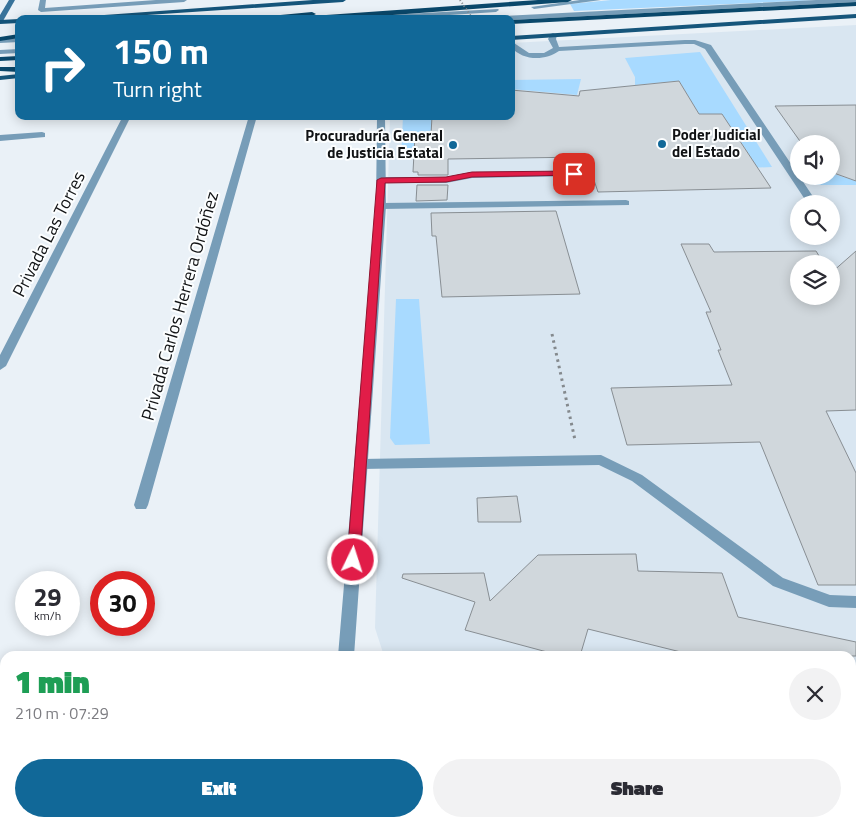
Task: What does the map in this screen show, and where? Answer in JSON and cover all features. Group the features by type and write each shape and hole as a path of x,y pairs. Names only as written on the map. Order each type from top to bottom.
{"highway":[{"path":"295,15 498,0"},
{"path":"360,15 568,0"},
{"path":"515,29 856,4"},
{"path":"515,22 748,11"},
{"path":"0,40 15,38"},
{"path":"0,59 15,58"},
{"path":"0,69 15,70"}],"main road":[{"path":"12,0 4,10 0,22 15,21"},
{"path":"110,15 343,0"},
{"path":"515,38 856,16"},
{"path":"0,78 15,76"}],"street":[{"path":"43,0 41,10 184,0 183,10"},
{"path":"415,15 530,8 598,0"},
{"path":"515,17 854,0"},
{"path":"554,35 552,39 557,49"},
{"path":"515,52 534,56 545,55 557,49 685,42 703,44 708,47 806,195"},
{"path":"0,52 15,51"},
{"name":"Privada Las Torres","path":"0,366 125,120"},
{"name":"Privada Carlos Herrera Ordóñez","path":"141,505 252,120"},
{"path":"346,651 381,206 381,120"},
{"path":"0,138 42,135"},
{"path":"381,180 446,180 472,174 574,174"},
{"path":"381,206 626,203"},
{"path":"361,464 600,460 637,478 778,582 829,601 856,602"}],"path":[{"path":"460,0 470,15"},
{"path":"552,334 580,460"}],"shaded area":[{"path":"611,0 817,0 574,11 570,4"},
{"path":"856,25 856,651 382,651 375,628 390,120 515,120 515,43"},
{"path":"700,52 772,167 728,169 748,153 736,134 730,134 717,114 699,114 679,81 635,85 635,77 625,58"},
{"path":"581,79 577,95 515,89 515,80"},
{"path":"403,120 432,120 431,135 415,135 413,159 401,160"},
{"path":"840,176 856,181 856,185 840,185"},
{"path":"396,299 419,299 430,444 395,445 390,438"}],"building":[{"path":"679,81 699,114 722,114 771,188 598,192 586,157 448,159 448,175 418,175 418,172 413,172 415,135 431,135 432,120 515,120 515,90 579,96 580,91"},
{"path":"856,105 856,181 840,175 840,135 796,135 775,106"},
{"path":"417,185 448,185 447,200 416,201"},
{"path":"556,211 580,294 442,297 436,236 432,236 431,213"},
{"path":"681,244 709,244 714,252 816,251 818,255 790,255 790,305 840,305 840,265 856,251 856,410 826,411 856,473 856,585 818,585 760,442 627,445 611,388 732,385 706,312 711,312"},
{"path":"517,496 521,522 478,522 477,498"},
{"path":"636,554 638,571 722,573 738,617 856,642 856,651 677,651 588,629 581,651 543,651 465,630 475,602 402,578 403,574 484,573 490,601 538,555"}],"place":[{"name":"Poder Judicial del Estado","path":"662,144"},
{"name":"Procuraduría General de Justicia Estatal","path":"453,145"}],"route":[{"path":"353,560 381,206 381,180 446,180 472,174 574,174"}]}
